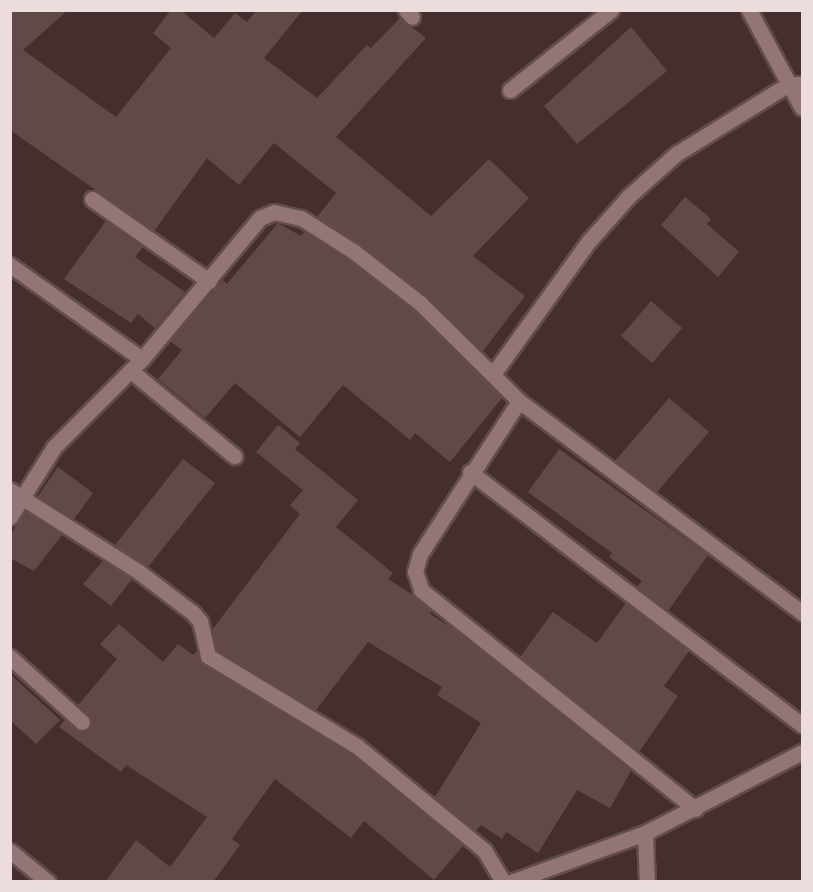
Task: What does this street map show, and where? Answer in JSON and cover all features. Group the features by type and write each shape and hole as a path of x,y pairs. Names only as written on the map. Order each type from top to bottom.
{"street":[{"path":"510,90 611,10"},
{"path":"749,10 796,84 802,108"},
{"path":"493,374 588,241 629,196 676,154 796,84"},
{"path":"92,200 209,281"},
{"path":"10,517 16,493 54,447 142,359 261,218 274,212 301,218 353,251 420,303 519,401 802,613"},
{"path":"10,266 142,359"},
{"path":"131,371 234,456"},
{"path":"519,401 470,472 420,554 415,571 421,590 695,808"},
{"path":"470,472 802,725"},
{"path":"16,493 139,572 193,614 200,621 208,656 358,747 484,850 503,882"},
{"path":"10,657 82,722"},
{"path":"511,882 645,833 802,752"},
{"path":"645,833 647,882"},
{"path":"10,851 48,882"}],"building":[{"path":"10,10 68,10 23,50 116,117 171,48 153,33 171,10 180,10 214,38 235,13 247,22 257,10 303,10 264,58 317,98 367,45 371,48 400,18 426,38 336,137 431,216 489,159 529,198 473,256 525,296 483,351 426,295 317,217 336,193 274,143 239,185 207,158 154,231 10,130"},
{"path":"631,27 667,71 577,144 544,106"},
{"path":"685,197 711,219 707,224 739,252 718,277 661,225"},
{"path":"106,221 143,247 135,257 185,292 155,328 138,314 131,323 64,279"},
{"path":"278,223 301,236 304,232 347,259 414,310 502,398 450,462 415,433 410,440 343,385 300,437 235,383 205,418 158,379 182,350 170,341 223,280 227,284"},
{"path":"651,301 682,328 652,363 621,336"},
{"path":"669,398 709,432 657,492 615,461"},
{"path":"278,425 300,443 295,449 358,500 336,527 393,573 388,579 413,595 432,611 430,614 457,631 631,771 610,808 577,790 538,853 506,832 502,839 481,825 476,831 435,797 481,723 437,695 442,687 368,642 316,710 217,650 212,630 300,514 290,505 303,490 256,452"},
{"path":"559,449 708,555 668,611 637,587 642,581 609,557 612,553 528,492"},
{"path":"183,459 215,483 148,567 115,545"},
{"path":"58,467 93,493 74,519 38,496"},
{"path":"25,511 62,535 34,571 10,558 10,536"},
{"path":"103,561 132,579 111,606 83,584"},
{"path":"626,603 689,651 664,686 678,696 639,752 520,657 553,612 597,643"},
{"path":"119,624 163,662 178,644 193,655 197,651 203,664 352,755 463,846 434,880 364,821 351,838 275,779 232,839 240,845 213,882 105,882 136,840 170,867 207,817 126,765 121,772 59,727 65,720 79,731 90,728 91,718 78,705 117,659 100,644"},
{"path":"10,674 60,720 36,744 10,720"}]}
